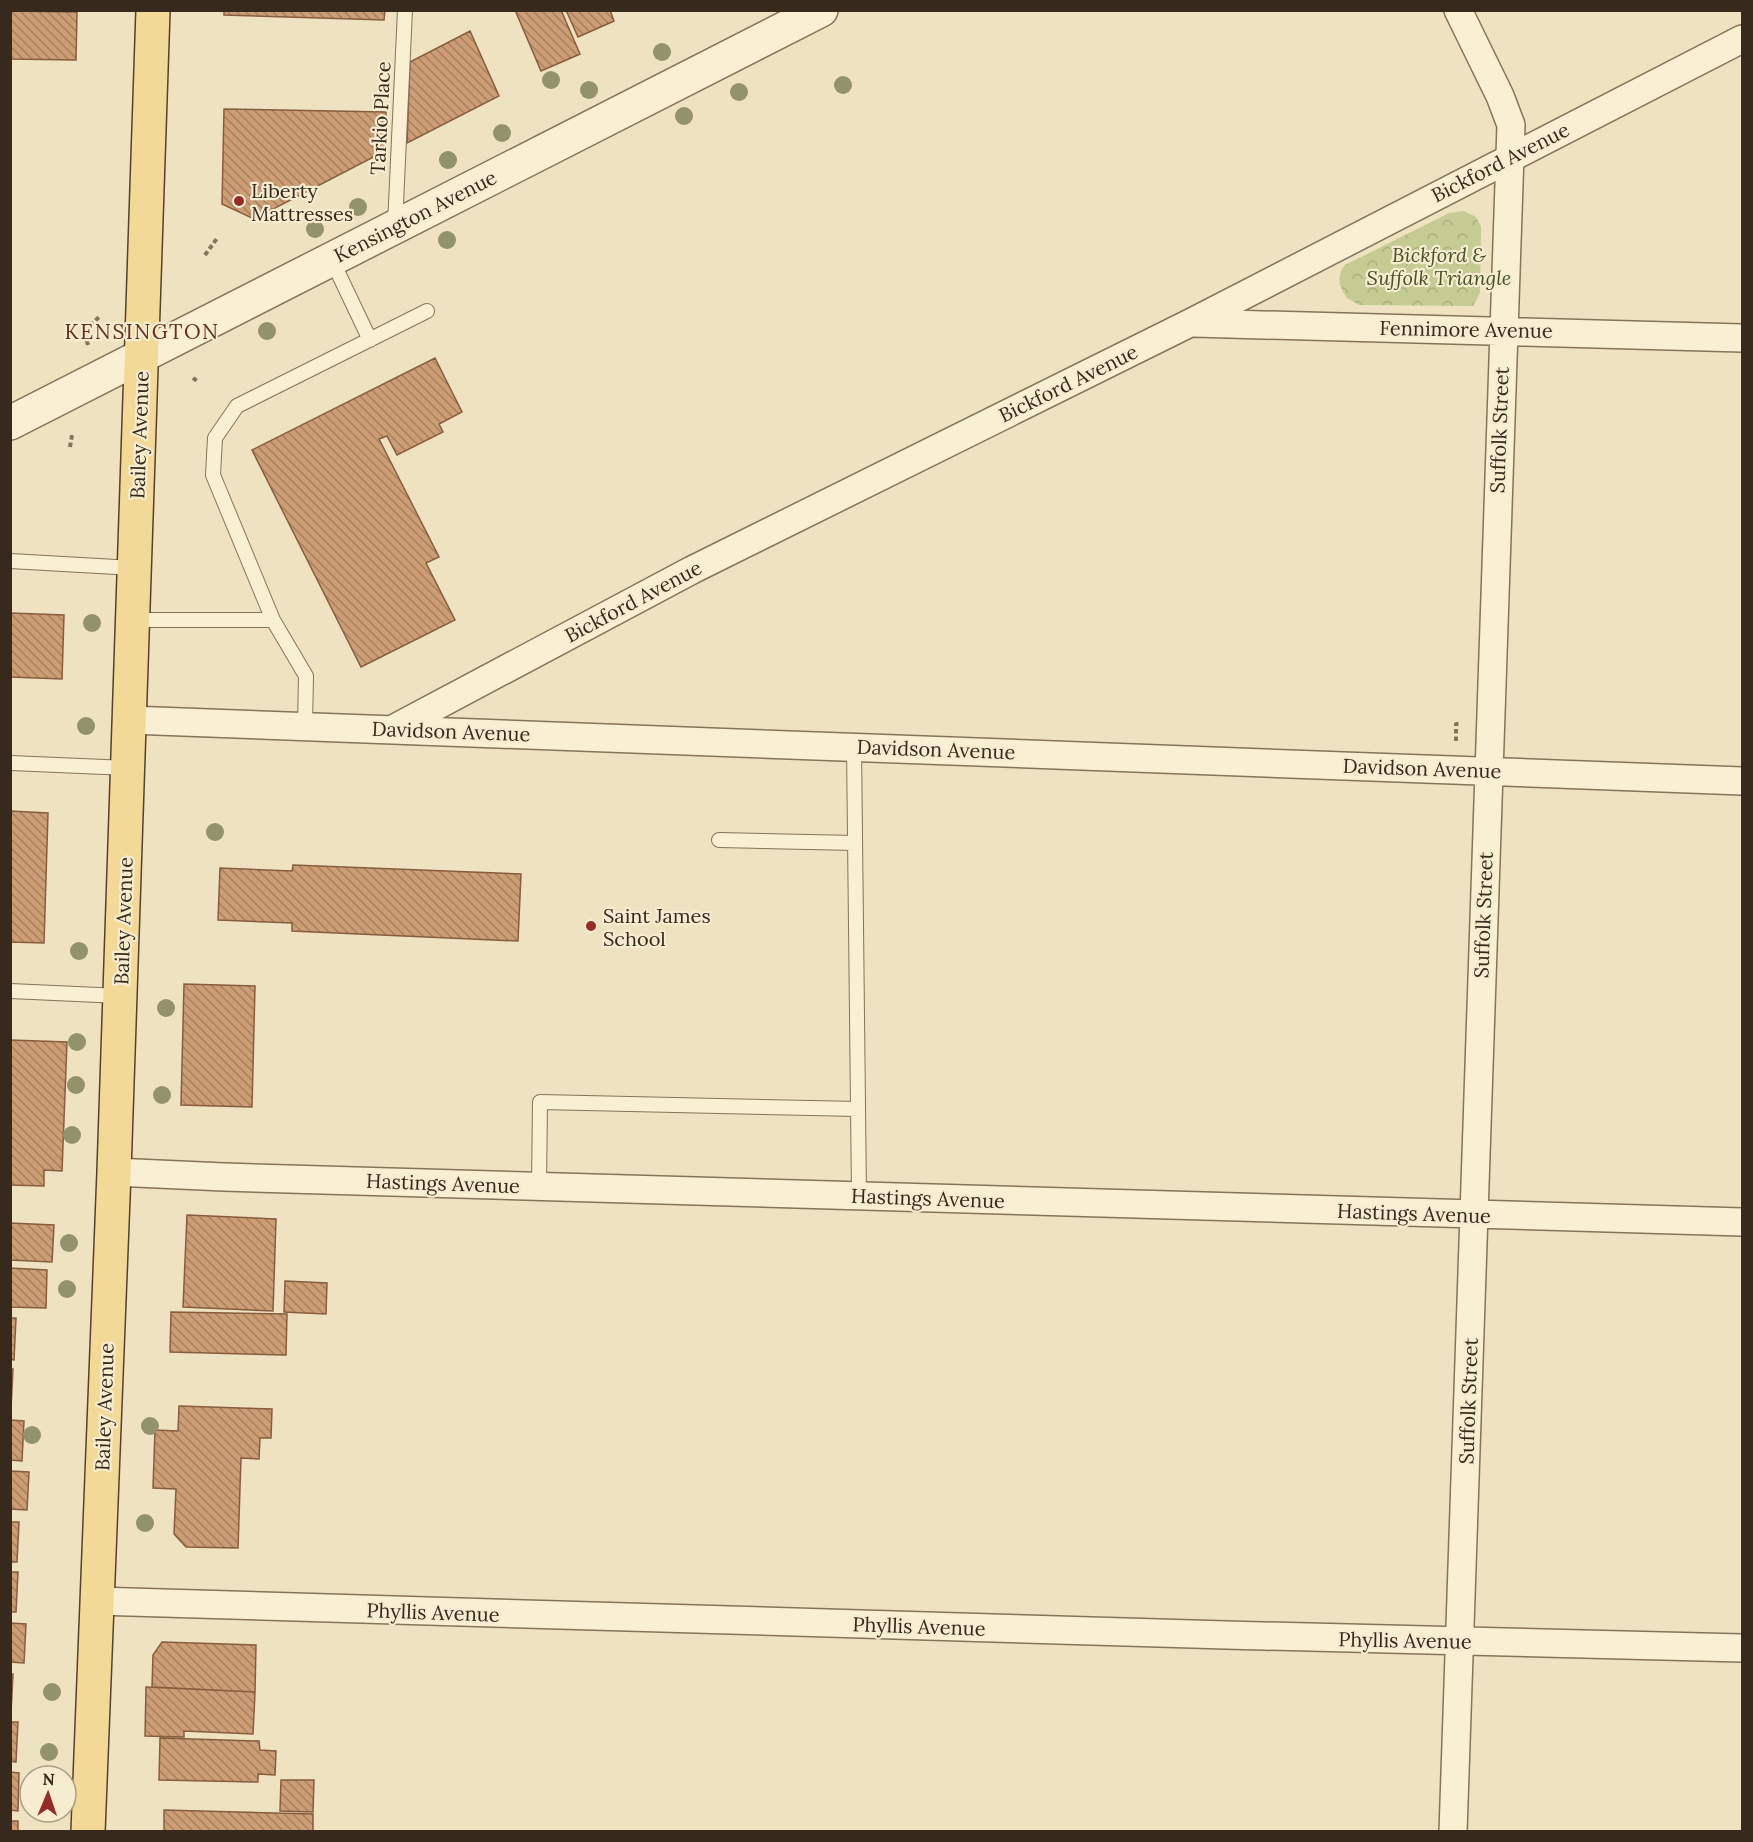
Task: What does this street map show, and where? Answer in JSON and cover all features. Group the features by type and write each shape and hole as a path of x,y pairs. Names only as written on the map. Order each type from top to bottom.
{"main road":[{"name":"Bailey Avenue","path":"88,1832 121,996 153,10"}],"street":[{"name":"Kensington Avenue","path":"10,423 821,10"},
{"name":"Suffolk Street","path":"1453,1832 1502,329 1511,125 1500,96 1458,10"},
{"name":"Bickford Avenue","path":"394,728 692,570 1190,323 1510,156 1743,39"},
{"name":"Fennimore Avenue","path":"1190,323 1502,329 1743,338"},
{"name":"Davidson Avenue","path":"130,720 394,728 1743,781"},
{"name":"Hastings Avenue","path":"114,1172 1743,1222"},
{"name":"Phyllis Avenue","path":"96,1601 1743,1648"}],"lane":[{"name":"Tarkio Place","path":"394,227 405,10"},
{"path":"331,258 370,340"},
{"path":"305,725 306,676 273,620 213,475 215,438 237,406 427,311"},
{"path":"10,561 134,568"},
{"path":"133,620 273,620"},
{"path":"854,746 859,1196"},
{"path":"10,763 128,768"},
{"path":"719,840 855,843"},
{"path":"10,992 121,996"},
{"path":"539,1186 540,1102 858,1109"}],"path":[{"path":"205,255 218,237"},
{"path":"88,345 84,332 100,316"},
{"path":"70,447 72,435"},
{"path":"1456,724 1456,744"}],"green space":[{"name":"Bickford & Suffolk Triangle","path":"1464,211 1476,217 1481,226 1480,293 1473,306 1359,305 1347,298 1340,282 1340,273 1345,265 1449,213"}],"building":[{"path":"224,10 385,10 384,20 224,15"},
{"path":"515,10 561,10 580,54 541,71"},
{"path":"566,10 610,10 614,21 578,37"},
{"path":"10,11 77,12 76,60 10,59"},
{"path":"470,31 499,96 407,143 410,62"},
{"path":"224,109 386,112 385,151 254,219 222,204"},
{"path":"435,358 462,412 439,424 443,432 397,455 387,436 379,439 439,557 426,563 455,620 361,667 252,450"},
{"path":"10,613 64,615 62,679 10,677"},
{"path":"10,811 48,813 44,943 10,942"},
{"path":"293,865 521,874 518,941 292,931 292,923 218,920 220,868 292,871"},
{"path":"184,984 255,986 252,1107 181,1105"},
{"path":"10,1040 67,1042 62,1171 44,1170 44,1186 10,1185"},
{"path":"187,1215 276,1219 273,1311 183,1307"},
{"path":"10,1223 54,1225 52,1262 10,1260"},
{"path":"10,1268 47,1270 46,1308 10,1307"},
{"path":"285,1281 327,1283 326,1314 284,1312"},
{"path":"171,1312 287,1314 286,1355 170,1352"},
{"path":"10,1318 16,1318 14,1360 10,1359"},
{"path":"10,1369 13,1369 11,1409 10,1409"},
{"path":"179,1406 272,1409 271,1438 260,1438 259,1459 241,1458 238,1548 186,1547 174,1534 176,1489 153,1488 155,1430 178,1431"},
{"path":"10,1420 24,1421 22,1461 10,1460"},
{"path":"10,1471 29,1472 27,1510 10,1509"},
{"path":"10,1522 19,1522 17,1562 10,1562"},
{"path":"10,1572 18,1572 16,1612 10,1612"},
{"path":"10,1623 26,1624 24,1663 10,1662"},
{"path":"162,1642 256,1645 255,1692 152,1687 153,1655"},
{"path":"10,1674 13,1674 11,1713 10,1713"},
{"path":"146,1687 255,1692 253,1734 184,1731 184,1737 145,1736"},
{"path":"10,1722 18,1722 16,1762 10,1761"},
{"path":"160,1738 259,1741 260,1750 276,1751 275,1775 258,1774 258,1782 159,1780"},
{"path":"10,1772 18,1773 18,1811 10,1810"},
{"path":"281,1780 314,1780 313,1812 280,1811"},
{"path":"164,1810 313,1814 313,1832 164,1832"},
{"path":"10,1821 18,1821 18,1832 10,1832"}],"place":[{"name":"Liberty Mattresses","path":"239,201"},
{"name":"Saint James School","path":"591,926"}],"district":[{"name":"KENSINGTON","path":"142,331"}]}
